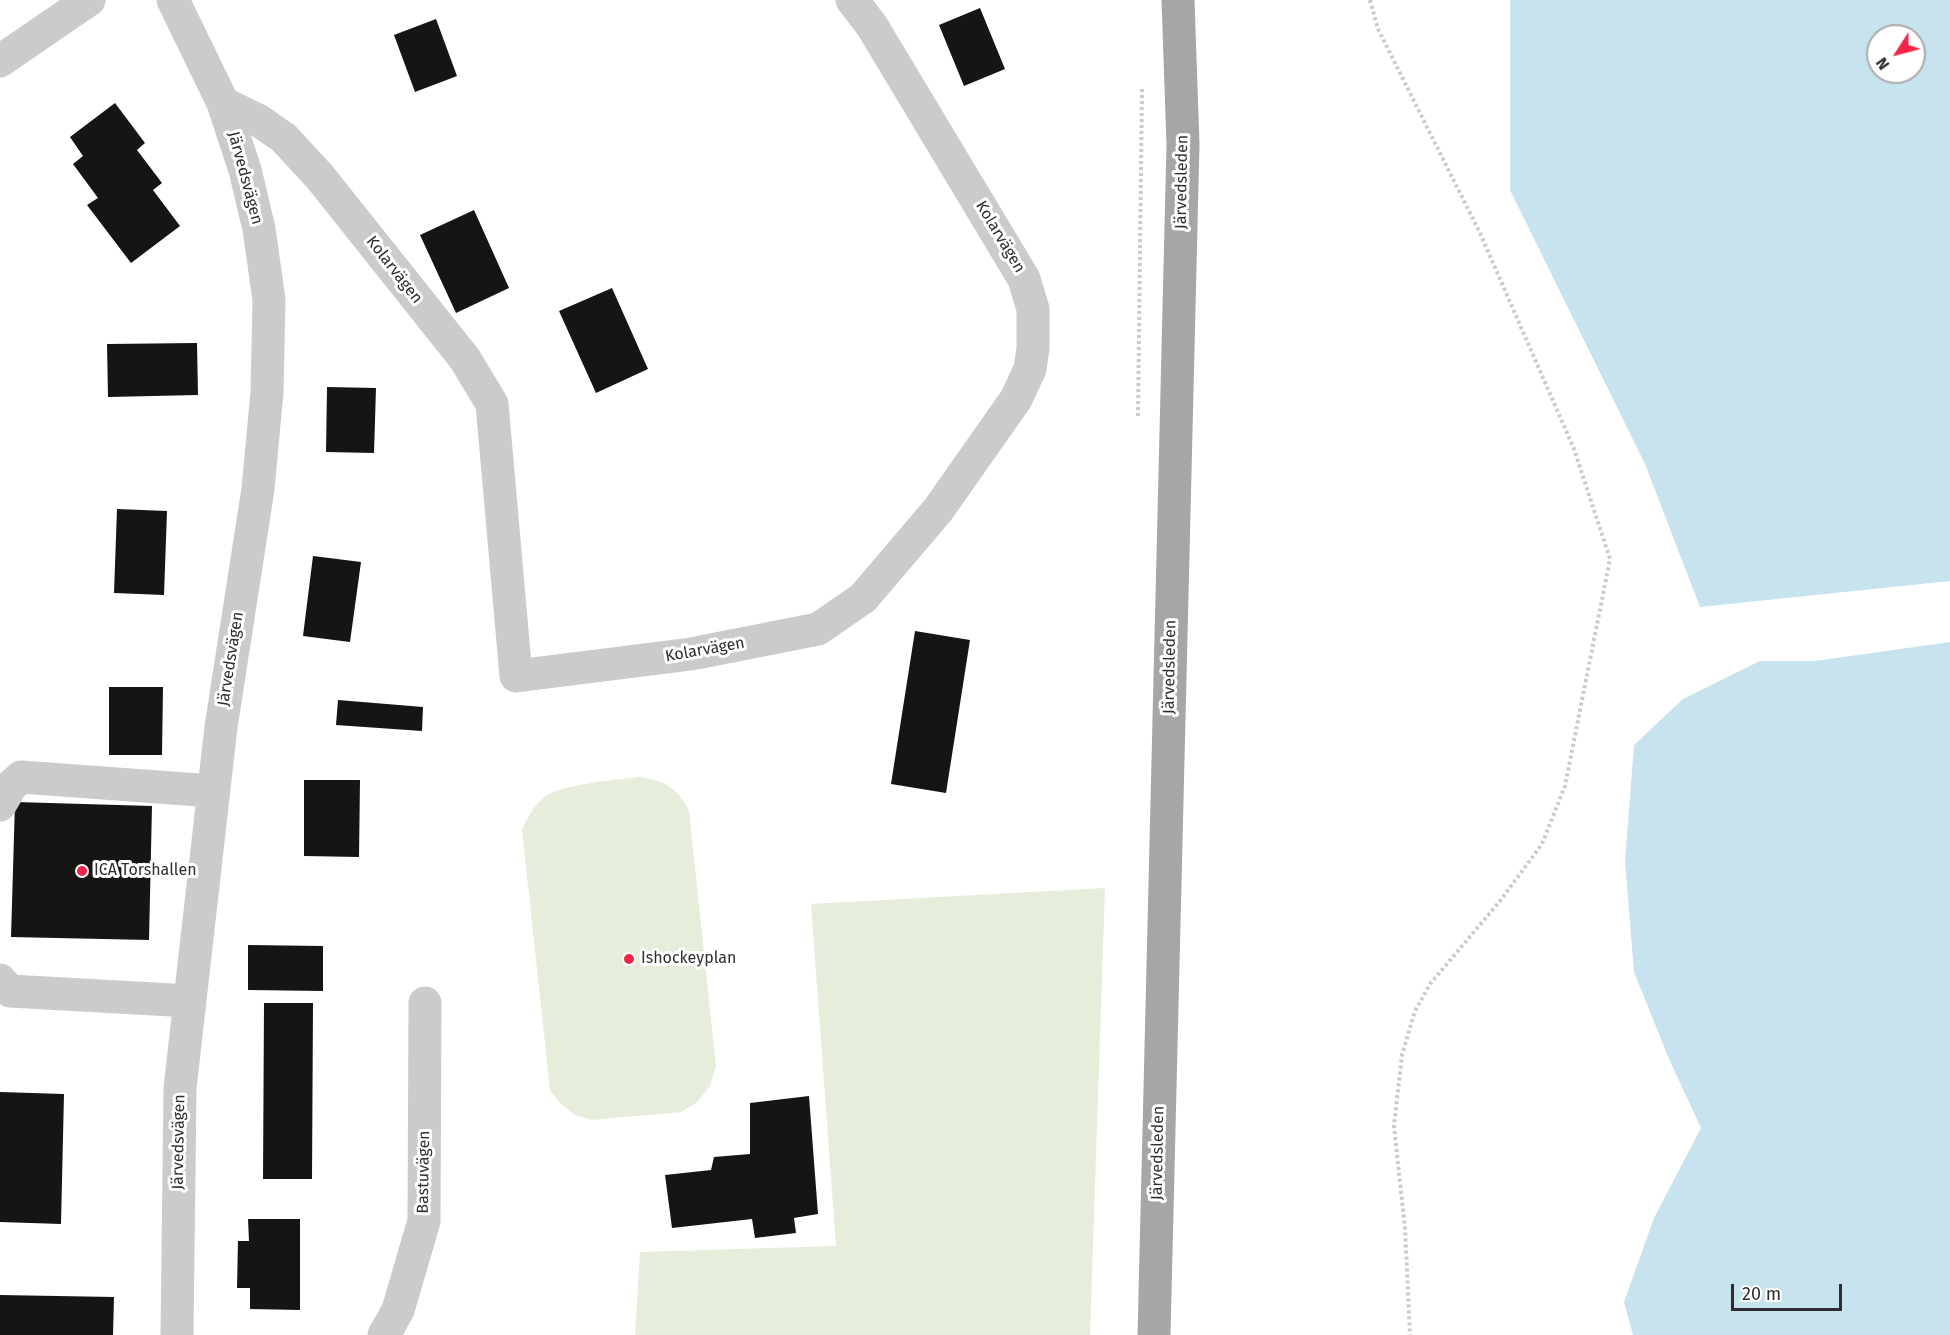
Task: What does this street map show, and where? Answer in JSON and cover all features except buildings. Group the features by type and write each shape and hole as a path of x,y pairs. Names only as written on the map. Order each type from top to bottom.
{"main road":[{"name":"Järvedsleden","path":"1154,1335 1183,156 1178,0"}],"street":[{"path":"0,61 89,0"},
{"name":"Järvedsvägen","path":"173,0 223,103 245,170 256,219 269,300 267,392 258,489 221,727 180,1088 177,1335"},
{"name":"Kolarvägen","path":"223,103 258,120 285,138 320,177 465,359 492,404 516,676 691,654 818,629 863,598 938,510 1016,399 1030,369 1033,348 1033,309 1024,279 874,13 852,0"},
{"path":"0,805 11,786 21,777 213,791"},
{"path":"0,980 10,991 190,1001"},
{"name":"Bastuvägen","path":"384,1335 398,1310 424,1221 425,1003"}],"path":[{"path":"1370,0 1378,29 1480,233 1565,428 1610,559 1564,786 1542,844 1500,901 1430,984 1415,1011 1402,1055 1395,1126 1405,1227 1410,1335"}],"green space":[{"path":"640,777 664,783 670,787 689,811 716,1066 710,1086 696,1103 681,1112 592,1120 575,1115 560,1103 550,1090 522,830 536,805 551,793 589,783"},
{"path":"1105,888 1090,1335 635,1335 640,1252 836,1246 811,904"}],"water":[{"path":"1510,0 1950,0 1950,581 1700,607 1645,464 1510,190"},
{"path":"1950,642 1950,1335 1633,1335 1624,1302 1654,1218 1701,1128 1669,1059 1634,972 1625,861 1634,745 1683,699 1760,661 1815,661"}],"place":[{"name":"ICA Torshallen","path":"82,871"},
{"name":"Ishockeyplan","path":"629,959"}]}
